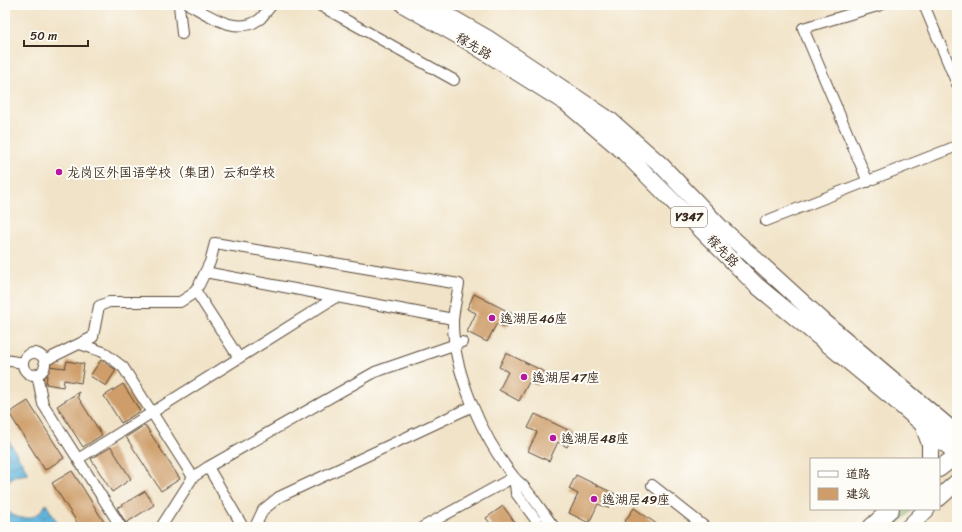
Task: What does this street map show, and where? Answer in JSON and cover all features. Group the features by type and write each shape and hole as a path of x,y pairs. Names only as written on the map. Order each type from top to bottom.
{"main road":[{"name":"稼先路","path":"404,5 464,39 566,103 624,152 756,285 921,422 957,454"},
{"name":"稼先路","path":"429,5 487,38 611,121 661,165 720,227 822,320 957,434"},
{"path":"936,416 957,424"},
{"path":"921,422 928,436 930,458"},
{"path":"940,468 957,454"},
{"path":"940,497 957,482"},
{"path":"871,527 890,510"},
{"path":"909,527 926,510"}],"street":[{"path":"179,5 182,34"},
{"path":"190,5 227,25 243,26 259,20 272,5"},
{"path":"319,5 454,80"},
{"path":"868,182 803,28 881,5"},
{"path":"924,5 957,84"},
{"path":"766,222 957,146"},
{"path":"44,361 94,337 99,306 109,302 180,302 191,295 210,262 215,243 459,284 453,319 462,376 473,406 488,436 514,477 525,487 554,527"},
{"path":"205,272 453,319"},
{"path":"195,290 238,358"},
{"path":"78,459 336,297"},
{"path":"80,344 103,352 117,361 128,374 193,477"},
{"path":"161,527 193,477 208,467 375,372 458,344"},
{"path":"33,353 40,355 44,361 43,369 37,374 27,372 23,363 26,356 33,353"},
{"path":"5,360 23,363"},
{"path":"37,374 43,404 121,527"},
{"path":"255,527 264,510 279,497 473,406"},
{"path":"208,467 243,527"},
{"path":"423,527 514,477"},
{"path":"514,477 516,493 541,527"},
{"path":"652,485 705,527"}],"green space":[{"path":"903,510 912,510 895,527 884,527"}],"water":[{"path":"5,435 29,474 14,476 5,485"},
{"path":"46,504 60,527 5,527 5,508 16,516 27,518 38,514"}],"building":[{"name":"逸湖居46座","path":"474,294 513,314 506,328 497,323 487,342 467,332 476,313 467,309"},
{"name":"逸湖居47座","path":"506,353 545,372 538,386 529,382 519,401 499,390 508,372 499,367"},
{"path":"101,360 116,370 106,386 90,376"},
{"path":"67,361 84,364 81,383 64,380 63,387 46,384 48,366 65,368"},
{"path":"123,384 140,411 121,423 104,396"},
{"path":"79,392 78,397 102,435 83,447 57,406"},
{"path":"28,401 64,458 45,470 9,413"},
{"name":"逸湖居48座","path":"535,414 574,433 567,447 558,442 549,461 528,451 537,432 528,428"},
{"path":"145,425 180,479 161,491 126,437"},
{"path":"111,447 131,479 112,492 91,459"},
{"path":"72,471 107,527 80,527 52,483"},
{"name":"逸湖居49座","path":"576,475 615,494 608,508 598,504 589,523 569,513 578,494 569,489"},
{"path":"145,491 154,505 126,523 117,508"},
{"path":"503,506 518,527 493,527 486,518"},
{"path":"634,508 661,527 634,527 625,521"}],"place":[{"name":"龙岗区外国语学校（集团）云和学校","path":"59,172"},
{"name":"逸湖居46座","path":"492,318"},
{"name":"逸湖居47座","path":"524,377"},
{"name":"逸湖居48座","path":"553,438"},
{"name":"逸湖居49座","path":"594,499"}]}
